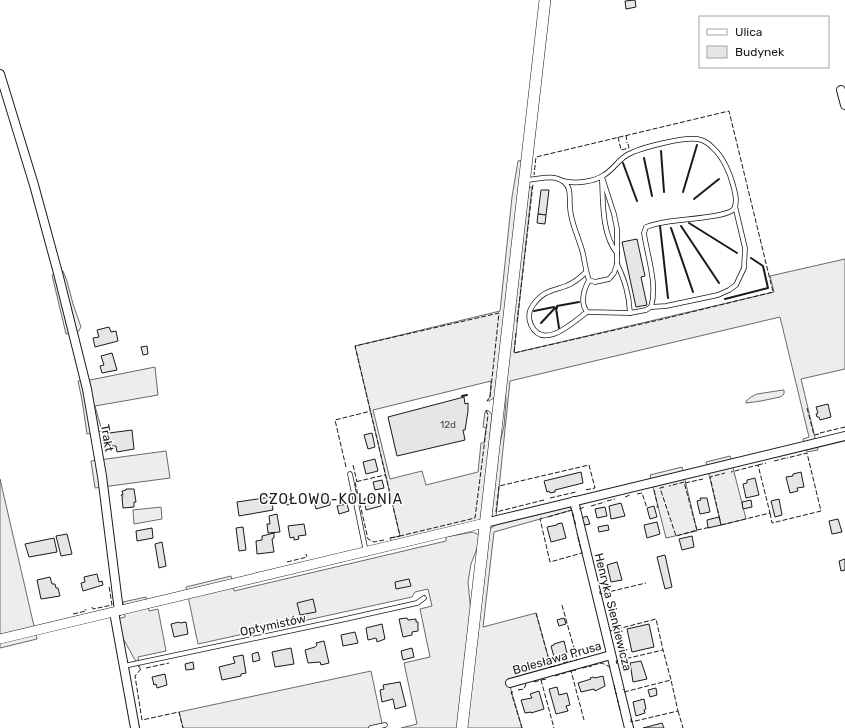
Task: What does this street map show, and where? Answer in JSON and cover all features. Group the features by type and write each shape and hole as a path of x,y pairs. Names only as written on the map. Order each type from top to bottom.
{"main road":[{"path":"462,728 545,0"}],"street":[{"name":"Trakt","path":"0,74 34,185 87,389 102,476 124,666 135,728"},
{"path":"841,90 845,105"},
{"path":"0,639 485,524 574,501 845,436"},
{"name":"Henryka Sienkiewicza","path":"574,501 629,728"},
{"name":"Bolesława Prusa","path":"510,683 611,655"}],"lane":[{"path":"524,180 547,177 572,183 602,177 617,162 636,151 688,139 700,139 715,149 726,167 734,188 736,199 735,206 745,248 744,268 736,285 729,290 718,294 666,306 651,307 639,312 587,312 559,333 545,336 538,334 528,319 532,306 549,290 566,286 579,279 586,272"},
{"path":"602,177 603,203 609,240 617,253"},
{"path":"589,280 595,282 609,279 614,273 617,264 617,229 614,214 602,177"},
{"path":"563,181 568,186 570,208 589,280 583,293 582,301 587,312"},
{"path":"651,307 653,300 653,287 644,233 646,227 667,221 700,218 727,213 733,210 735,206"},
{"path":"617,264 626,284 630,313"},
{"path":"350,474 366,552"},
{"name":"Optymistów","path":"124,666 417,603 424,598"},
{"path":"371,728 385,725"}],"shaded area":[{"path":"523,160 496,392 494,398 487,401 490,397 491,381 373,410 390,479 422,471 426,485 478,472 481,443 484,443 486,428 483,427 485,412 487,410 490,412 492,415 482,516 480,520 394,542 391,541 390,538 400,536 355,346 500,311 512,197 518,161"},
{"path":"529,187 532,187 514,353 774,292 770,276 845,259 845,369 801,379 818,450 807,452 803,439 809,437 780,317 510,381 496,517 493,517 491,513 497,456 504,426 506,401 505,385"},
{"path":"63,271 81,327 78,332 66,334 52,275"},
{"path":"155,367 158,395 95,406 102,431 87,434 78,381"},
{"path":"784,390 784,394 780,397 746,403 746,401 757,394"},
{"path":"166,451 170,478 95,488 91,461"},
{"path":"730,456 746,519 721,525 706,462"},
{"path":"682,467 697,531 666,538 650,475"},
{"path":"0,479 37,639 0,648"},
{"path":"161,507 162,519 134,524 133,510"},
{"path":"569,507 572,510 494,532 483,627 536,613 551,667 508,679 522,728 466,728 488,533 491,528 496,525"},
{"path":"473,532 479,535 479,543 471,564 468,582 471,613 458,728 401,728 417,724 404,663 430,657 420,609 432,606 428,589 415,592 412,597 198,644 186,587 231,576 234,591 446,541 446,537"},
{"path":"146,597 149,611 158,609 166,651 138,657 140,669 113,620 125,617 123,602"},
{"path":"371,671 383,728 183,728 179,712"}],"building":[{"path":"635,0 636,7 626,9 625,1"},
{"path":"541,190 549,190 546,215 538,214"},
{"path":"538,214 546,215 545,224 537,223"},
{"path":"637,239 645,276 641,277 647,305 636,307 622,242"},
{"path":"109,327 111,332 116,331 118,341 95,347 93,338 99,337 97,330"},
{"path":"147,346 148,354 143,355 141,347"},
{"path":"112,353 117,370 102,373 100,366 104,365 101,356"},
{"path":"464,397 465,404 468,403 465,430 463,430 465,440 397,456 388,417"},
{"path":"828,404 831,417 820,420 816,414 818,413 816,407"},
{"path":"132,430 134,449 117,452 116,446 111,446 109,433"},
{"path":"372,433 375,447 368,449 364,435"},
{"path":"375,459 378,471 366,474 363,462"},
{"path":"581,472 583,483 555,490 555,492 547,492 544,481"},
{"path":"801,472 804,487 797,488 798,491 790,493 786,477 793,476 793,474"},
{"path":"755,478 759,495 746,498 743,484 747,483 747,480"},
{"path":"382,480 384,488 375,490 373,482"},
{"path":"126,489 134,489 136,502 134,502 134,507 123,508 123,498 121,495 123,495 122,491"},
{"path":"327,494 328,499 330,500 330,505 316,509 313,497"},
{"path":"291,496 292,504 287,505 285,497"},
{"path":"379,496 381,506 366,510 364,499"},
{"path":"271,497 273,510 239,516 237,502"},
{"path":"700,498 707,498 710,512 700,514 697,501 701,500"},
{"path":"779,499 782,515 775,517 771,501"},
{"path":"751,500 752,507 743,509 742,502"},
{"path":"621,503 625,516 611,519 609,506"},
{"path":"347,504 349,511 339,514 337,506"},
{"path":"654,506 657,517 650,519 647,508"},
{"path":"605,507 607,516 597,518 595,509"},
{"path":"277,514 280,532 268,533 267,524 270,524 269,516"},
{"path":"587,516 590,524 584,525 582,518"},
{"path":"719,517 721,525 708,528 707,520"},
{"path":"838,519 842,532 832,534 829,521"},
{"path":"657,522 660,534 647,538 644,525"},
{"path":"562,523 566,538 551,542 547,527"},
{"path":"304,524 306,535 298,536 299,539 294,540 294,537 290,538 288,526"},
{"path":"608,525 609,530 599,532 598,527"},
{"path":"243,527 246,550 239,551 236,528"},
{"path":"152,528 153,538 137,541 136,531"},
{"path":"274,533 274,538 272,539 274,552 257,554 256,541 262,540 262,536"},
{"path":"67,534 72,554 61,556 56,536"},
{"path":"692,536 694,547 682,550 679,539"},
{"path":"54,538 57,552 29,557 25,544"},
{"path":"162,542 166,566 159,568 155,544"},
{"path":"665,555 672,587 665,589 657,557"},
{"path":"845,559 845,570 841,571 839,561"},
{"path":"617,562 622,580 611,582 607,565"},
{"path":"97,574 99,582 102,581 103,585 83,591 81,583 85,582 84,577"},
{"path":"50,577 52,584 55,584 56,588 58,588 60,596 41,599 37,580"},
{"path":"409,579 411,586 396,589 395,582"},
{"path":"313,599 316,612 300,615 297,603"},
{"path":"407,618 408,620 416,619 416,622 418,622 418,631 412,632 412,635 403,637 399,619"},
{"path":"564,618 566,624 559,626 557,620"},
{"path":"186,622 188,634 174,637 171,624"},
{"path":"382,624 385,639 377,642 376,638 368,640 366,628"},
{"path":"649,624 654,647 632,652 627,629"},
{"path":"355,632 358,643 343,646 341,635"},
{"path":"324,641 329,663 321,665 320,662 308,663 305,650 315,647 317,645 316,643"},
{"path":"564,641 567,653 554,657 551,646"},
{"path":"291,648 294,664 275,667 272,652"},
{"path":"412,648 414,657 403,660 401,651"},
{"path":"258,652 260,660 253,662 252,654"},
{"path":"243,655 246,673 241,674 241,676 222,680 219,667 235,663 233,657"},
{"path":"641,661 647,679 633,682 630,663"},
{"path":"193,662 194,669 186,670 185,664"},
{"path":"165,674 167,685 157,688 156,684 154,685 152,677"},
{"path":"603,676 605,686 595,691 594,689 581,692 578,683 591,679 590,678"},
{"path":"400,682 406,706 395,709 393,699 382,702 380,690 384,689 383,685"},
{"path":"557,687 559,695 567,693 570,705 566,706 568,711 556,714 549,689"},
{"path":"656,688 657,695 650,697 648,690"},
{"path":"539,691 544,709 531,713 525,713 521,700 532,698 530,694"},
{"path":"644,699 646,709 644,710 645,713 636,716 633,702"},
{"path":"662,723 664,728 643,728"}],"fence":[{"path":"516,333 514,353 773,292 729,111 536,157 534,175"},
{"path":"626,135 627,143"},
{"path":"618,137 621,150 629,148 628,144"},
{"path":"517,322 533,184"},
{"path":"486,410 488,415 475,518 400,536 355,346 499,313 490,397 487,401"},
{"path":"807,408 814,435 819,434"},
{"path":"346,467 335,420 371,411"},
{"path":"820,433 845,427"},
{"path":"770,513 772,523 821,511 807,453 787,458"},
{"path":"774,461 786,458"},
{"path":"758,465 766,463"},
{"path":"353,465 357,482"},
{"path":"544,500 496,512 499,486 589,465 595,488 585,490"},
{"path":"721,525 770,513 758,465 731,472"},
{"path":"720,520 710,477 725,473"},
{"path":"384,540 374,542 368,539 355,482 385,475"},
{"path":"685,483 703,479"},
{"path":"664,487 660,488 676,536 697,530 684,482 669,486"},
{"path":"654,490 658,507 655,507"},
{"path":"550,498 576,492"},
{"path":"637,494 642,493 647,508"},
{"path":"625,497 630,495"},
{"path":"607,501 615,499"},
{"path":"591,506 605,502"},
{"path":"579,509 585,507"},
{"path":"548,517 572,510 576,526"},
{"path":"542,518 540,519 550,562 582,553 577,534"},
{"path":"697,530 711,527"},
{"path":"390,538 400,536"},
{"path":"287,562 307,557 306,554"},
{"path":"600,591 600,594 646,583"},
{"path":"92,607 93,609 112,605 109,586"},
{"path":"562,605 577,659 576,660"},
{"path":"73,614 86,611 85,609"},
{"path":"536,613 551,667 562,664"},
{"path":"610,631 656,619 663,650"},
{"path":"617,664 616,661 663,650 671,680 624,692 623,689"},
{"path":"563,663 571,661"},
{"path":"146,668 169,663"},
{"path":"593,665 602,663 610,667 610,669"},
{"path":"582,668 592,666"},
{"path":"141,669 135,676 142,720 179,712 183,728"},
{"path":"571,671 577,670"},
{"path":"555,676 571,671 584,720"},
{"path":"541,680 547,679"},
{"path":"534,682 541,680 554,728"},
{"path":"631,719 631,722 678,711 671,680"},
{"path":"518,690 524,689 526,684"},
{"path":"614,685 620,710"},
{"path":"513,692 511,692 522,728"},
{"path":"678,711 683,728"}],"wall":[{"path":"683,192 697,145"},
{"path":"661,151 664,192"},
{"path":"644,158 652,196"},
{"path":"623,163 637,201"},
{"path":"694,199 719,179"},
{"path":"689,223 737,253"},
{"path":"660,226 668,298"},
{"path":"681,226 719,283"},
{"path":"671,228 693,292"},
{"path":"725,299 768,288 763,266 751,258"},
{"path":"534,311 554,307 557,308 557,306 579,302"},
{"path":"541,323 555,308"},
{"path":"556,308 559,328"},
{"path":"462,396 467,395"}],"district":[{"name":"CZOŁOWO-KOLONIA","path":"331,499"}]}
